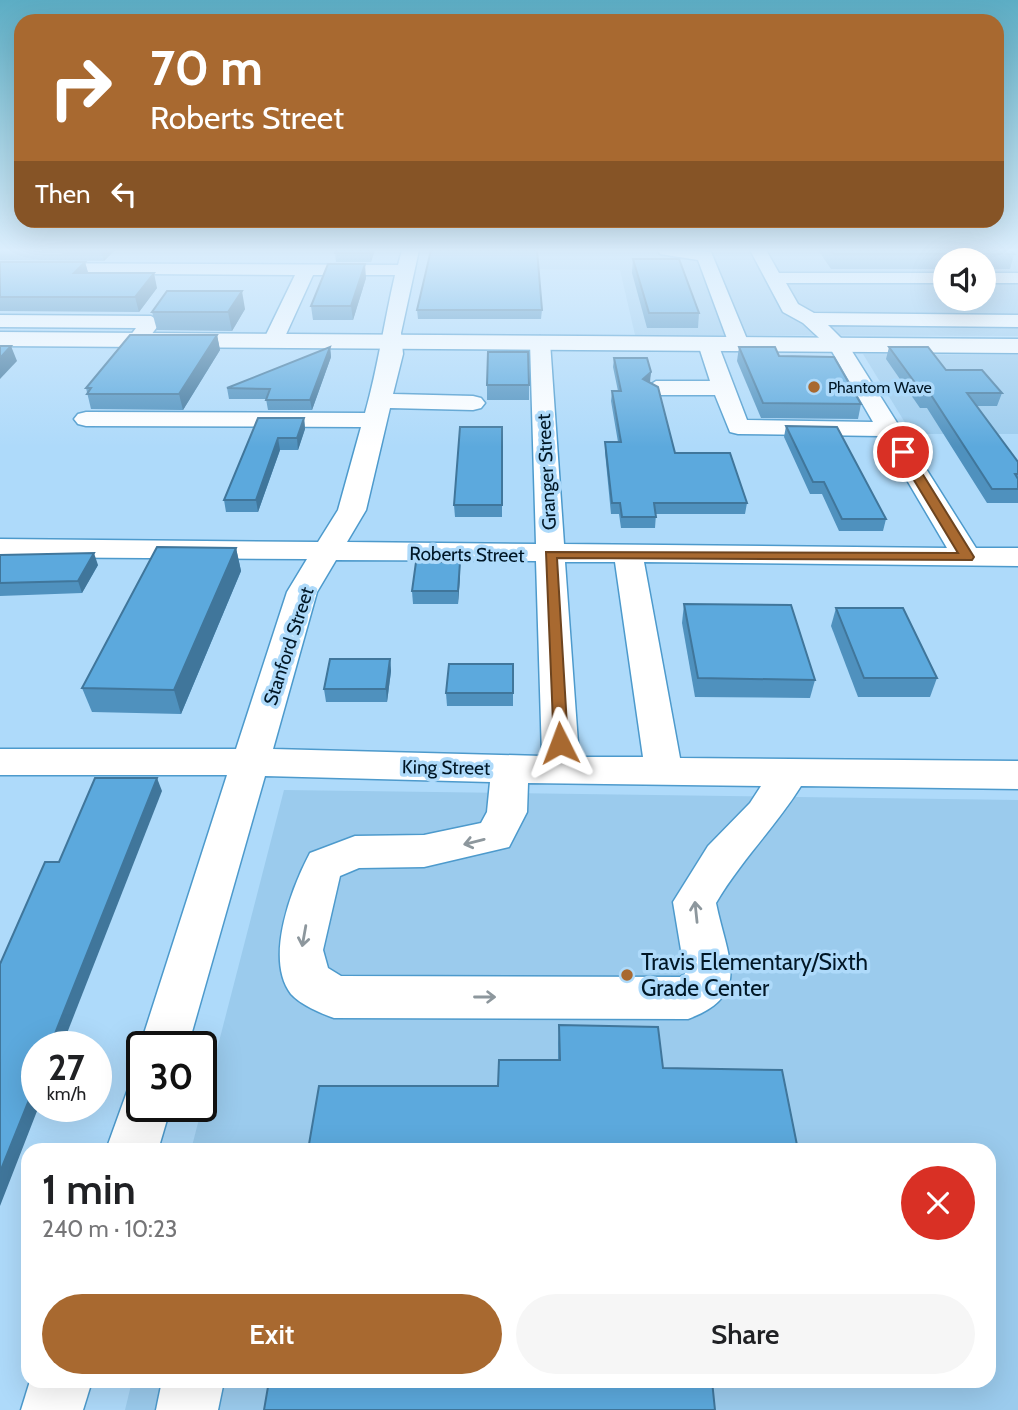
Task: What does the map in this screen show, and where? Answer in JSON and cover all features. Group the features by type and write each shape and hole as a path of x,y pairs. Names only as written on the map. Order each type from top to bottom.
{"main road":[{"path":"0,339 144,331 273,341 787,344 844,354 1018,346"}],"street":[{"path":"0,321 144,331 155,316"},
{"path":"273,341 285,316"},
{"name":"Stanford Street","path":"169,1031 302,592 352,510 392,354 391,342 396,316"},
{"path":"728,316 739,344"},
{"path":"804,316 844,354 967,557"},
{"path":"843,316 845,320"},
{"path":"892,316 895,320"},
{"path":"953,316 957,321"},
{"path":"810,319 1009,321 1018,340"},
{"name":"Granger Street","path":"540,342 561,770"},
{"path":"708,344 738,427 890,429"},
{"path":"656,388 724,388"},
{"path":"86,419 378,410 473,403"},
{"name":"Roberts Street","path":"0,548 1018,557"},
{"path":"628,555 649,669 663,771"},
{"name":"King Street","path":"5,772 252,762 561,770 1018,775"},
{"path":"510,768 507,812 495,836 424,851 355,852 325,865 314,884 301,950 308,980 334,997 688,998 709,983 694,902 722,858 764,813 790,772"},
{"path":"134,1143 141,1122"},
{"path":"52,1410 59,1388"},
{"path":"187,1410 192,1388"}],"shaded area":[{"path":"631,316 1018,316 1018,336 635,335"},
{"path":"863,354 1018,355 1018,434 912,434"},
{"name":"Travis Elementary/Sixth Grade Center","path":"284,790 1018,800 1018,1410 125,1410 130,1388 996,1388 996,1143 193,1143 198,1122 217,1122 217,1049"}],"building":[{"path":"130,335 217,335 179,394 87,394 91,388 86,388"},
{"path":"0,346 11,346 0,358"},
{"path":"330,347 310,400 266,400 270,389 227,388"},
{"path":"739,347 775,347 779,356 834,357 861,404 763,403"},
{"path":"889,347 928,347 946,370 982,370 1002,393 967,393 1018,462 1018,474 1015,474 1018,489 992,489 931,395 924,395"},
{"path":"488,352 528,352 529,385 487,385"},
{"path":"614,358 647,358 651,372 643,379 658,387 675,453 730,453 747,503 654,503 656,517 622,517 620,503 612,503 605,442 621,442 612,391 621,391"},
{"path":"258,418 304,418 297,438 278,438 256,500 224,500"},
{"path":"786,426 837,427 886,519 842,519 824,482 813,482"},
{"path":"460,427 502,427 502,505 454,505"},
{"path":"157,547 236,548 174,690 82,688"},
{"path":"94,553 78,581 0,583 0,555"},
{"path":"416,562 460,562 458,591 412,591"},
{"path":"684,604 791,605 815,680 698,678"},
{"path":"836,608 903,608 937,678 864,678"},
{"path":"330,659 390,659 386,689 324,689"},
{"path":"449,664 513,664 513,693 446,693"},
{"path":"95,778 157,778 56,1031 21,1031 21,1120 0,1172 0,964 45,862 59,862"},
{"path":"559,1025 658,1027 663,1068 782,1070 797,1143 309,1143 319,1086 498,1086 499,1060 560,1060"},
{"path":"268,1388 713,1388 715,1410 264,1410"}],"place":[{"name":"Phantom Wave","path":"814,387"},
{"name":"Travis Elementary/Sixth Grade Center","path":"627,975"}],"route":[{"path":"560,743 550,554 967,557 903,452"}]}
